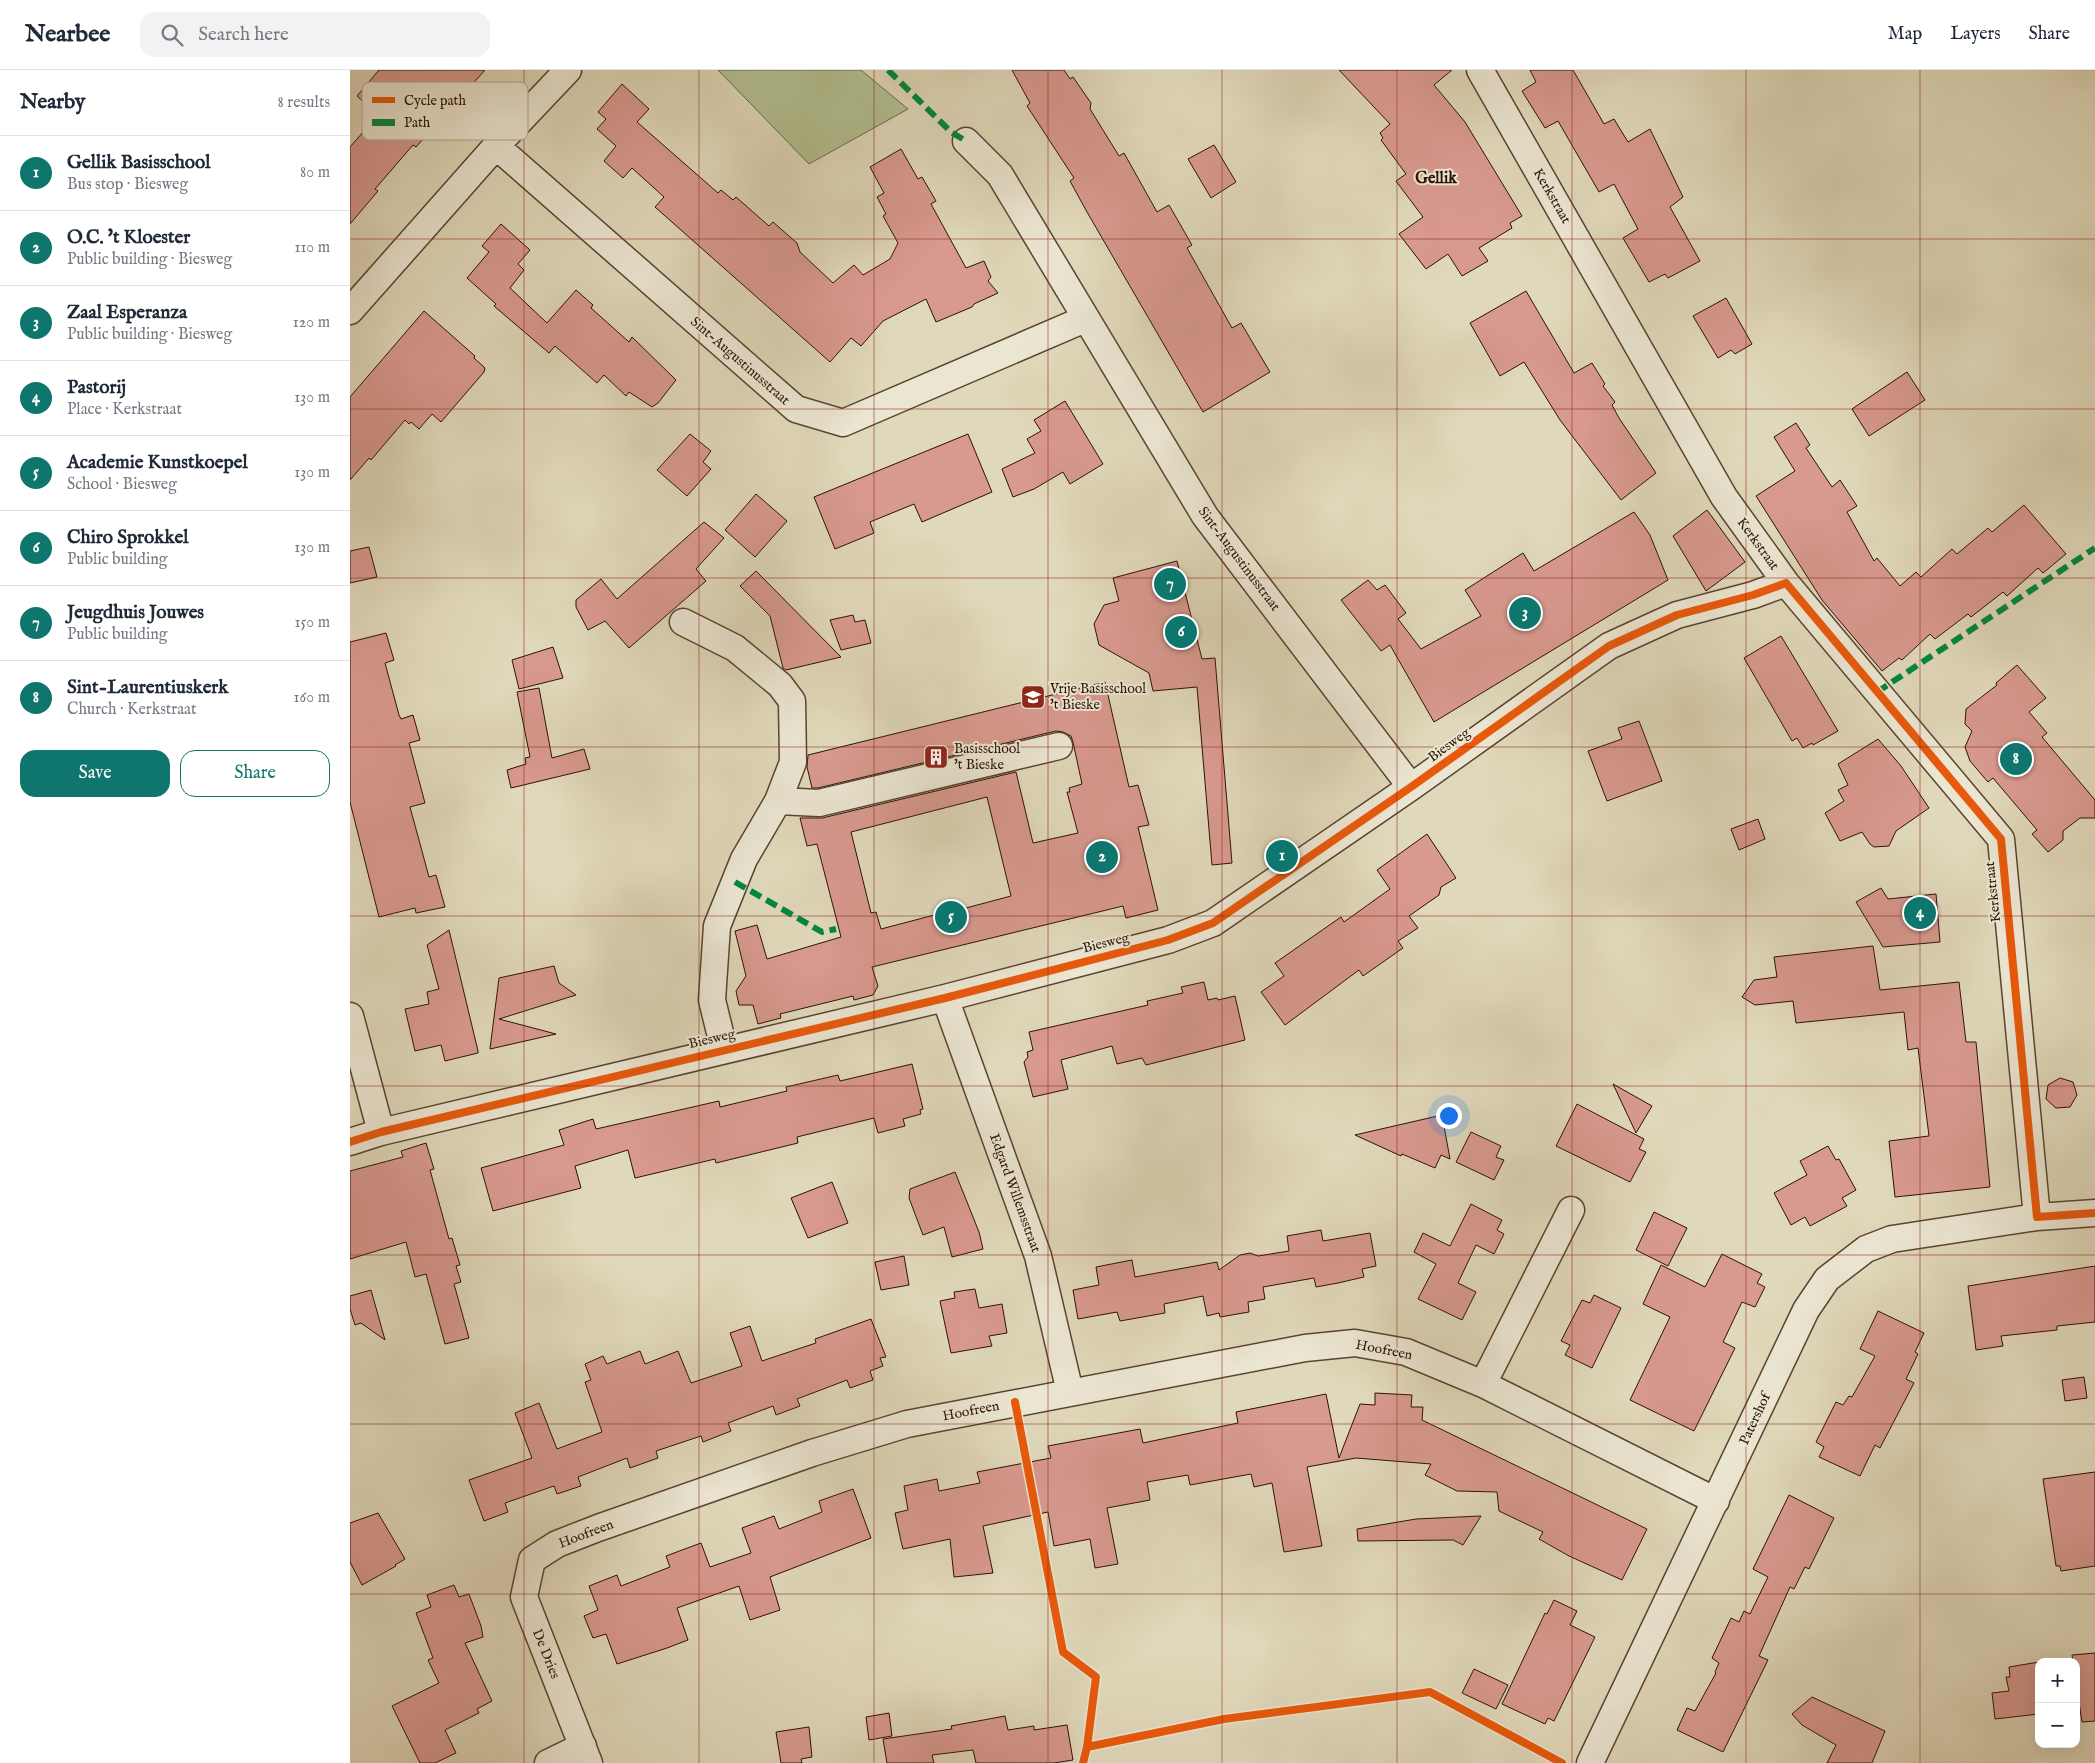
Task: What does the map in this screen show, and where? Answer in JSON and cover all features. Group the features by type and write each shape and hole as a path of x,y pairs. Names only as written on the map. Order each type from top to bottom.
{"street":[{"path":"528,112 568,70"},
{"name":"Kerkstraat","path":"1480,70 1724,497 1786,583 2000,840 2037,1217"},
{"path":"350,311 502,140"},
{"name":"Sint-Augustinusstraat","path":"966,141 1000,175 1084,319 1205,516 1411,787"},
{"name":"Sint-Augustinusstraat","path":"496,146 796,409 843,423 1084,319"},
{"name":"Biesweg","path":"350,1142 381,1132 945,998 1168,940 1212,923 1411,787 1609,646 1677,615 1753,595 1786,583"},
{"path":"683,622 735,648 780,685 792,700 794,762 778,801 744,859 717,926 712,1000 724,1049"},
{"path":"778,801 818,803 1059,746"},
{"name":"Edgard Willemsstraat","path":"945,998 1038,1256 1070,1392"},
{"path":"350,1016 381,1132"},
{"path":"1483,1384 1571,1210"},
{"path":"2037,1217 2095,1213"},
{"name":"Patershof","path":"1590,1763 1806,1310 1827,1279 1866,1249 1892,1239 2037,1217"},
{"name":"Hoofreen","path":"532,1560 557,1544 812,1453 907,1424 1305,1348 1355,1343 1406,1352 1483,1384 1716,1501"},
{"name":"De Dries","path":"532,1560 524,1597 586,1755 548,1763"}],"green space":[{"path":"718,70 861,70 908,109 809,164"}],"building":[{"path":"379,70 485,70 474,82 369,82"},
{"path":"1012,70 1064,70 1070,79 1073,77 1091,103 1090,109 1119,156 1124,153 1157,212 1169,205 1192,245 1187,248 1232,328 1241,323 1270,372 1203,412 1087,212 1070,181 1074,178 1027,106 1030,103"},
{"path":"1339,70 1452,70 1434,85 1465,122 1522,216 1510,223 1512,228 1479,248 1488,261 1462,276 1448,254 1426,269 1399,234 1423,217 1396,181 1406,174 1381,140 1383,138 1380,133 1390,124"},
{"path":"1530,70 1573,70 1604,124 1614,119 1628,142 1650,129 1683,197 1670,207 1700,261 1668,278 1665,274 1649,282 1623,238 1638,229 1614,184 1599,192 1558,121 1545,128 1522,91 1536,82"},
{"path":"622,84 649,109 637,122 718,193 721,190 733,200 736,197 769,226 773,222 797,243 800,252 833,283 854,265 863,275 890,259 898,243 883,216 886,214 877,197 884,193 870,167 901,149 918,179 922,177 936,201 931,204 966,268 984,261 991,277 988,281 998,293 974,304 972,307 936,322 926,299 883,321 861,346 851,338 830,362 655,207 664,197 632,168 623,178 604,161 616,146 597,129 606,119 598,112"},
{"path":"362,90 362,101 357,96"},
{"path":"362,133 362,140 422,140 416,147 413,145 375,189 378,191 350,224 350,147"},
{"path":"1214,145 1236,182 1211,198 1188,159"},
{"path":"501,224 530,250 518,264 524,270 510,288 547,323 576,290 593,305 591,308 629,342 632,337 676,380 658,403 652,407 629,392 626,396 604,375 597,383 555,346 549,353 494,306 496,304 467,278 489,252 482,246"},
{"path":"1526,291 1574,373 1592,363 1605,384 1603,386 1615,402 1612,405 1619,418 1656,473 1621,500 1560,420 1524,362 1500,376 1470,323"},
{"path":"1726,298 1752,344 1735,354 1731,350 1718,358 1693,316"},
{"path":"424,311 475,356 474,358 485,368 484,372 441,422 432,414 419,429 411,422 409,424 405,420 371,460 369,458 350,480 350,397"},
{"path":"1907,372 1925,400 1869,436 1852,409"},
{"path":"1065,401 1103,464 1070,484 1063,472 1034,489 1013,497 1002,469 1035,453 1027,439 1041,431 1034,420"},
{"path":"1796,423 1810,445 1806,448 1832,487 1840,480 1857,506 1847,512 1874,561 1877,558 1900,586 1916,572 1921,577 1952,549 1957,554 1988,528 1992,532 2024,505 2066,554 2043,573 2038,568 2007,596 2003,592 1971,617 1968,614 1935,639 1930,634 1902,660 1899,658 1882,671 1822,600 1756,496 1795,471 1774,437"},
{"path":"690,434 711,451 703,462 711,469 687,496 657,470"},
{"path":"968,434 992,492 922,522 914,504 870,522 874,533 835,549 814,497"},
{"path":"756,494 787,521 755,557 725,530"},
{"path":"1707,510 1745,562 1706,591 1673,536"},
{"path":"1634,512 1650,535 1668,580 1434,722 1390,645 1381,651 1341,600 1368,580 1377,590 1385,585 1406,613 1398,619 1421,649 1481,616 1465,590 1523,553 1534,571"},
{"path":"704,522 724,538 696,569 706,581 629,648 605,621 588,630 576,607 576,600 601,579 617,599"},
{"path":"369,547 377,577 350,583 350,551"},
{"path":"1177,561 1202,659 1215,658 1232,863 1212,865 1197,687 1153,691 1149,673 1099,645 1094,624 1104,605 1119,601 1113,578"},
{"path":"756,571 841,657 786,670 783,668 770,616 740,586"},
{"path":"853,615 855,622 865,620 871,643 841,650 830,620"},
{"path":"386,633 394,660 385,663 399,715 401,719 413,715 420,740 409,743 425,803 410,807 429,877 436,875 445,907 416,913 415,908 379,917 350,802 350,642"},
{"path":"1781,636 1838,731 1813,745 1812,743 1803,748 1797,738 1792,741 1744,658"},
{"path":"553,647 563,678 519,689 512,660"},
{"path":"2017,665 2046,698 2029,712 2047,733 2042,737 2095,800 2095,818 2080,818 2063,831 2063,840 2048,852 2032,834 2037,830 1993,778 1988,782 1970,761 1965,747 1972,731 1965,724 1966,709 1997,685 1996,683"},
{"path":"1105,682 1129,787 1138,785 1149,825 1138,827 1158,910 1126,918 1123,906 872,967 878,986 873,995 854,1000 853,996 780,1014 781,1018 758,1024 753,1005 739,1005 736,991 746,976 735,931 757,925 767,959 841,937 817,844 807,846 800,818 822,818 1016,772 1033,843 1078,833 1067,792 1070,792 1069,788 1082,784 1071,736 1063,732 1056,731 818,788 812,788 807,767 808,755","holes":["987,797 1011,896 966,908 956,901 946,904 942,913 881,929 876,912 871,913 851,832"]},
{"path":"539,688 552,758 584,749 590,769 511,788 507,770 526,764 525,758 530,757 517,692"},
{"path":"1639,721 1662,781 1607,801 1588,751 1622,739 1618,728"},
{"path":"1878,739 1901,766 1929,808 1896,831 1889,846 1874,847 1862,832 1840,841 1825,813 1844,801 1838,790 1848,785 1838,764"},
{"path":"1758,819 1765,839 1739,850 1731,829"},
{"path":"1427,834 1456,878 1441,887 1439,895 1409,916 1418,928 1398,941 1403,948 1363,976 1359,970 1285,1025 1261,992 1284,976 1275,963 1341,917 1344,922 1390,889 1377,870"},
{"path":"1881,888 1888,899 1936,894 1940,942 1883,947 1856,902"},
{"path":"449,930 478,1053 445,1061 441,1045 415,1051 405,1009 429,1004 427,992 439,989 427,945"},
{"path":"1873,946 1880,990 1959,982 1966,1042 1976,1042 1990,1187 1895,1197 1889,1141 1929,1136 1918,1048 1908,1050 1904,1012 1796,1023 1793,1001 1755,1005 1742,997 1754,980 1777,977 1774,957"},
{"path":"554,966 559,983 576,995 499,1019 556,1034 490,1049 499,978"},
{"path":"1204,982 1208,1000 1235,996 1245,1040 1146,1065 1142,1058 1117,1064 1112,1046 1061,1060 1068,1089 1033,1097 1024,1062 1028,1057 1027,1052 1033,1050 1029,1032 1148,1005 1147,1001 1183,993 1181,987"},
{"path":"912,1064 923,1109 920,1110 921,1114 903,1119 905,1126 878,1133 874,1118 797,1137 798,1143 716,1163 715,1159 635,1178 628,1150 575,1166 581,1188 493,1211 481,1168 564,1145 559,1130 593,1119 596,1129 719,1101 720,1107 787,1091 786,1087 838,1075 840,1081"},
{"path":"2060,1078 2073,1082 2077,1095 2070,1107 2056,1108 2046,1099 2048,1085"},
{"path":"1613,1084 1652,1106 1636,1133"},
{"path":"1577,1104 1644,1139 1639,1149 1646,1152 1630,1182 1556,1146"},
{"path":"1442,1115 1450,1159 1441,1155 1435,1168 1402,1154 1401,1156 1355,1135"},
{"path":"1471,1132 1501,1146 1496,1157 1504,1160 1494,1180 1456,1162"},
{"path":"426,1143 434,1169 430,1170 449,1239 452,1238 460,1265 456,1266 461,1282 454,1284 469,1338 445,1344 426,1274 415,1277 406,1242 350,1259 350,1171 403,1157 401,1151"},
{"path":"1828,1146 1836,1160 1839,1159 1856,1190 1842,1198 1847,1206 1810,1226 1805,1217 1791,1225 1774,1193 1807,1175 1800,1161"},
{"path":"955,1172 979,1232 983,1249 952,1257 944,1227 923,1235 909,1198 910,1189"},
{"path":"832,1182 848,1223 808,1238 791,1198"},
{"path":"1471,1204 1502,1220 1497,1230 1504,1234 1494,1254 1476,1245 1458,1283 1476,1292 1462,1320 1418,1299 1436,1264 1414,1252 1423,1233 1450,1246"},
{"path":"1654,1212 1687,1228 1668,1266 1636,1250"},
{"path":"1321,1230 1323,1241 1370,1233 1376,1266 1362,1269 1364,1277 1338,1283 1316,1287 1314,1278 1263,1287 1265,1299 1248,1302 1249,1312 1220,1317 1219,1313 1207,1316 1203,1296 1164,1304 1165,1313 1120,1321 1117,1312 1078,1319 1073,1290 1099,1285 1096,1267 1132,1260 1135,1277 1217,1262 1219,1270 1240,1255 1250,1253 1258,1256 1289,1251 1287,1236"},
{"path":"1722,1254 1762,1274 1757,1283 1765,1287 1755,1307 1742,1302 1723,1342 1735,1348 1694,1431 1630,1400 1670,1317 1643,1304 1661,1265 1705,1287"},
{"path":"904,1256 909,1285 881,1290 875,1262"},
{"path":"2095,1266 2095,1322 2057,1326 2057,1330 2001,1336 2003,1346 1976,1350 1968,1286"},
{"path":"975,1289 979,1308 1002,1304 1007,1333 989,1336 992,1346 951,1353 940,1301 955,1298 954,1292"},
{"path":"371,1290 385,1340 361,1323 355,1325 350,1309 350,1296"},
{"path":"1594,1295 1621,1308 1592,1368 1565,1355 1570,1345 1561,1341 1582,1300 1590,1303"},
{"path":"1878,1311 1924,1333 1915,1352 1918,1354 1906,1379 1914,1383 1880,1448 1875,1445 1860,1476 1819,1457 1824,1447 1816,1442 1836,1402 1843,1405 1849,1396 1852,1397 1875,1356 1860,1349"},
{"path":"871,1319 886,1357 880,1358 883,1366 870,1371 873,1380 850,1388 847,1380 797,1399 800,1406 776,1415 773,1406 728,1423 731,1431 703,1442 701,1436 656,1451 658,1458 630,1468 627,1458 578,1477 581,1486 557,1494 554,1486 505,1503 508,1512 484,1521 469,1480 532,1458 515,1413 539,1403 557,1449 602,1432 585,1382 591,1380 585,1364 603,1356 607,1364 640,1351 645,1364 678,1351 691,1383 742,1366 730,1333 750,1326 762,1361 816,1343 815,1339"},
{"path":"2084,1377 2087,1398 2065,1401 2062,1380"},
{"path":"1375,1393 1412,1395 1411,1407 1423,1407 1422,1420 1647,1529 1622,1580 1569,1556 1539,1539 1543,1532 1499,1511 1497,1492 1457,1491 1425,1475 1431,1464 1356,1458 1307,1467 1322,1546 1284,1552 1272,1483 1254,1487 1251,1474 1190,1485 1188,1475 1147,1482 1150,1500 1107,1508 1118,1564 1095,1568 1090,1539 1054,1546 1048,1512 983,1526 993,1573 954,1577 950,1539 903,1549 895,1513 908,1510 904,1486 937,1479 939,1491 980,1483 977,1472 1051,1458 1048,1446 1140,1429 1143,1443 1238,1423 1236,1412 1326,1394 1339,1458 1360,1404 1375,1405"},
{"path":"2095,1472 2095,1566 2061,1571 2060,1566 2056,1566 2043,1479"},
{"path":"853,1489 871,1538 770,1577 780,1610 750,1620 739,1586 677,1608 688,1640 667,1648 617,1664 606,1634 593,1638 584,1616 598,1610 589,1586 617,1575 621,1586 670,1567 666,1556 701,1543 710,1567 751,1553 742,1528 774,1516 779,1529 822,1512 819,1501"},
{"path":"1789,1495 1834,1518 1809,1569 1805,1567 1794,1589 1790,1587 1759,1656 1768,1660 1723,1752 1677,1730 1687,1708 1695,1711 1716,1673 1719,1663 1712,1658 1731,1618 1739,1622 1744,1611 1750,1614 1768,1577 1753,1569"},
{"path":"378,1513 405,1559 362,1585 350,1562 350,1523"},
{"path":"1481,1516 1463,1545 1453,1540 1358,1541 1357,1529 1416,1519"},
{"path":"454,1585 459,1597 469,1594 481,1626 483,1637 465,1643 492,1701 477,1709 479,1713 445,1730 456,1753 435,1763 420,1763 392,1706 439,1683 428,1660 433,1658 416,1613 431,1607 427,1595"},
{"path":"1554,1600 1577,1611 1570,1625 1595,1637 1554,1721 1548,1718 1545,1724 1502,1704 1545,1613 1547,1614"},
{"path":"2095,1653 2095,1721 2082,1722 2080,1709 2080,1658 2072,1658 2072,1655"},
{"path":"2035,1663 2035,1714 1995,1719 1992,1693 2009,1691 2006,1677 2010,1677 2009,1667"},
{"path":"1474,1669 1508,1685 1496,1709 1462,1693"},
{"path":"1812,1697 1885,1731 1872,1763 1827,1763 1836,1745 1802,1725 1792,1714"},
{"path":"889,1713 892,1736 869,1740 866,1717"},
{"path":"1005,1716 1008,1730 1034,1726 1034,1730 1067,1725 1073,1760 1054,1763 976,1763 973,1750 932,1755 934,1763 887,1763 883,1739 952,1729 951,1726"},
{"path":"809,1727 812,1757 801,1759 802,1763 781,1763 776,1732"}],"marked path":[{"path":"888,70 951,132 966,141"},
{"path":"1877,692 2095,548"},
{"path":"735,882 822,932 836,929"}],"cycle path":[{"path":"350,1142 381,1132 945,998 1168,940 1213,923 1411,787 1609,646 1677,615 1753,595 1786,583 2001,839 2037,1217 2095,1213"},
{"path":"1015,1402 1063,1652 1096,1677 1087,1747 1083,1763"},
{"path":"1087,1747 1224,1719 1430,1692 1562,1763"}],"place":[{"name":"Jeugdhuis Jouwes","path":"1170,584"},
{"name":"Zaal Esperanza","path":"1525,613"},
{"name":"Chiro Sprokkel","path":"1181,632"},
{"name":"Vrije Basisschool 't Bieske","path":"1033,697"},
{"name":"Basisschool 't Bieske","path":"936,757"},
{"name":"Sint-Laurentiuskerk","path":"2016,759"},
{"name":"Gellik Basisschool","path":"1282,856"},
{"name":"O.C. 't Kloester","path":"1102,857"},
{"name":"Pastorij","path":"1920,913"},
{"name":"Academie Kunstkoepel","path":"951,917"}],"district":[{"name":"Gellik","path":"1436,179"}]}
